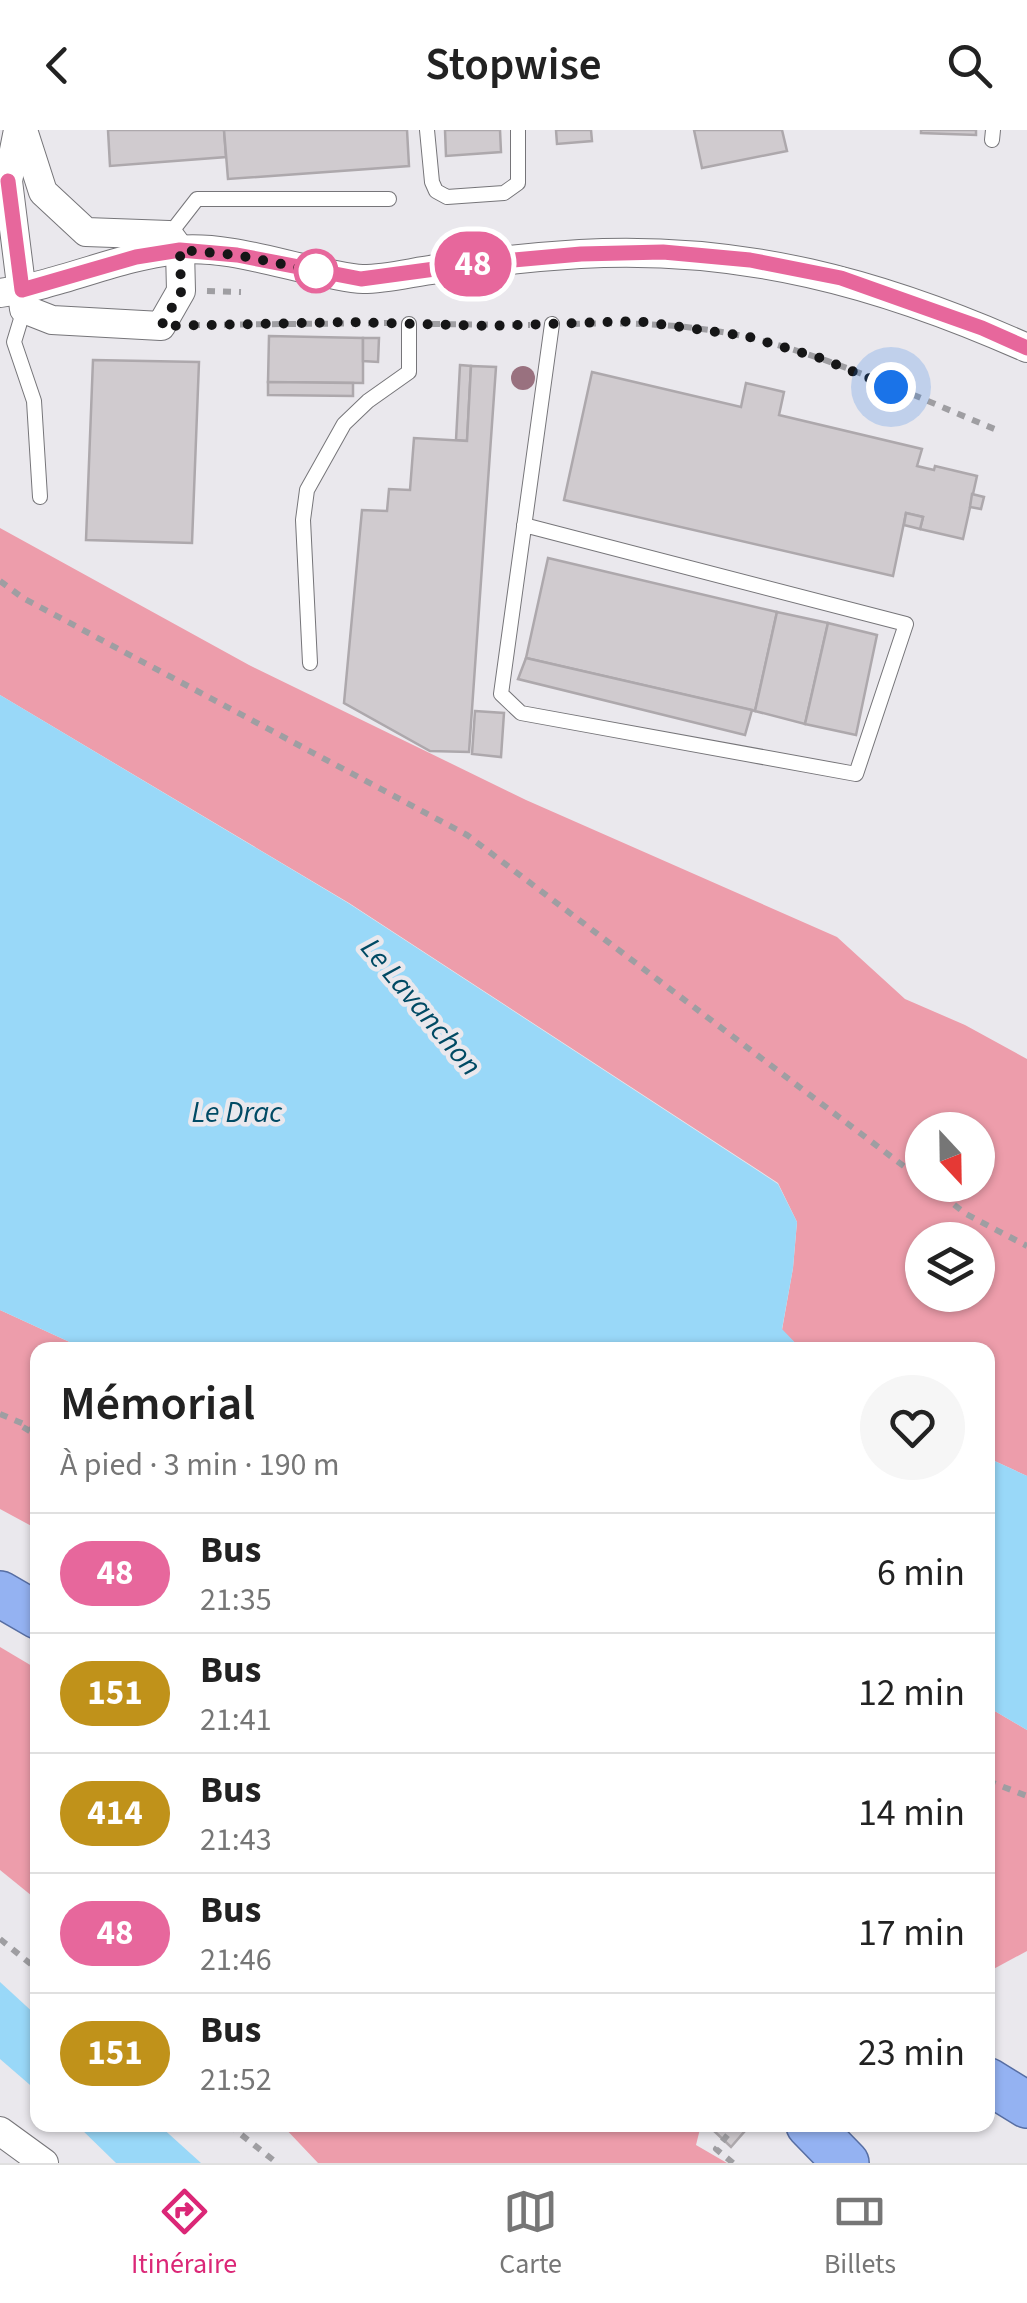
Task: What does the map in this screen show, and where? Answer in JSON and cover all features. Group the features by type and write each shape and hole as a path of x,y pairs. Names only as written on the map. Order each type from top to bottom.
{"highway":[{"path":"0,1576 30,1590"},
{"path":"0,1594 30,1611"},
{"path":"995,2085 1027,2105"},
{"path":"816,2132 846,2163"}],"street":[{"path":"20,130 43,192 86,232 175,242 361,279 581,254 663,252 750,260 841,278 1027,348"},
{"path":"15,297 8,181 20,130"},
{"path":"15,297 175,242"},
{"path":"15,297 52,320 161,326 181,292 175,242"},
{"path":"0,2131 44,2163"}],"lane":[{"path":"428,130 432,182 436,191 447,197 504,193 518,183 518,130"},
{"path":"175,242 197,200 388,199"},
{"path":"15,297 14,342 34,402 40,497"},
{"path":"310,663 303,520 306,490 344,424 409,372 410,324"},
{"path":"524,525 906,624 856,774 520,713 501,694 524,525 552,324"}],"path":[{"path":"161,326 637,321 746,336 820,358 998,430"},
{"path":"0,582 467,834 905,1167"},
{"path":"951,1202 1027,1246"},
{"path":"0,1414 30,1429"},
{"path":"995,1784 1027,1796"},
{"path":"0,1939 30,1963"},
{"path":"238,2132 277,2163"},
{"path":"730,2132 716,2149 732,2163"}],"shaded area":[{"path":"0,528 249,665 526,800 837,937 905,999 965,1025 1027,1059 1027,1476 995,1461 995,1342 794,1342 782,1330 797,1222 778,1183 349,903 0,695"},
{"path":"0,1310 70,1342 30,1342 30,1525 0,1509"},
{"path":"0,1647 30,1665 30,1894 0,1870"},
{"path":"995,1711 1027,1730 1027,1951 995,1968"},
{"path":"289,2132 699,2132 696,2145 727,2163 318,2163"}],"water":[{"name":"Le Drac","path":"0,695 348,903 778,1184 797,1222 782,1329 794,1342 70,1342 0,1310"},
{"path":"995,1461 1027,1476 1027,1730 995,1711"},
{"path":"0,1982 30,2010 30,2085 0,2059"},
{"path":"84,2132 167,2132 201,2163 116,2163"}],"building":[{"path":"108,130 224,130 226,157 110,166"},
{"path":"224,130 407,130 409,166 228,179"},
{"path":"445,130 500,130 501,152 446,156"},
{"path":"556,130 591,130 592,141 557,144"},
{"path":"694,130 782,130 787,151 702,168"},
{"path":"976,130 976,135 921,133"},
{"path":"269,336 363,338 363,383 268,382"},
{"path":"363,338 379,338 378,362 363,361"},
{"path":"93,360 199,362 192,543 86,540"},
{"path":"460,365 471,366 467,441 456,440"},
{"path":"471,366 496,367 469,752 430,751 344,703 362,510 387,511 389,489 410,490 414,438 467,441"},
{"path":"592,372 741,407 746,383 784,392 779,415 922,449 917,466 977,476 963,539 920,529 923,517 906,513 893,576 564,500"},
{"path":"268,382 353,383 353,396 268,395"},
{"path":"972,494 984,497 981,509 970,507"},
{"path":"906,513 923,517 920,529 904,525"},
{"path":"548,558 777,612 755,711 526,658"},
{"path":"777,612 828,623 805,724 755,711"},
{"path":"828,623 877,635 856,735 805,724"},
{"path":"526,658 752,710 745,735 518,679"},
{"path":"475,711 504,713 501,757 472,754"},
{"path":"715,2132 744,2132 731,2147"}],"bus line":[{"name":"48","path":"8,181 22,290 136,257 180,250 237,255 361,279 479,263 663,252 750,260 841,278 1027,348"}],"route":[{"path":"316,271 237,255 180,250 181,292 161,326 351,322 488,326 637,321 746,336 820,358 891,387"}],"water label":[{"name":"Le Lavanchon","path":"421,1007"}]}
